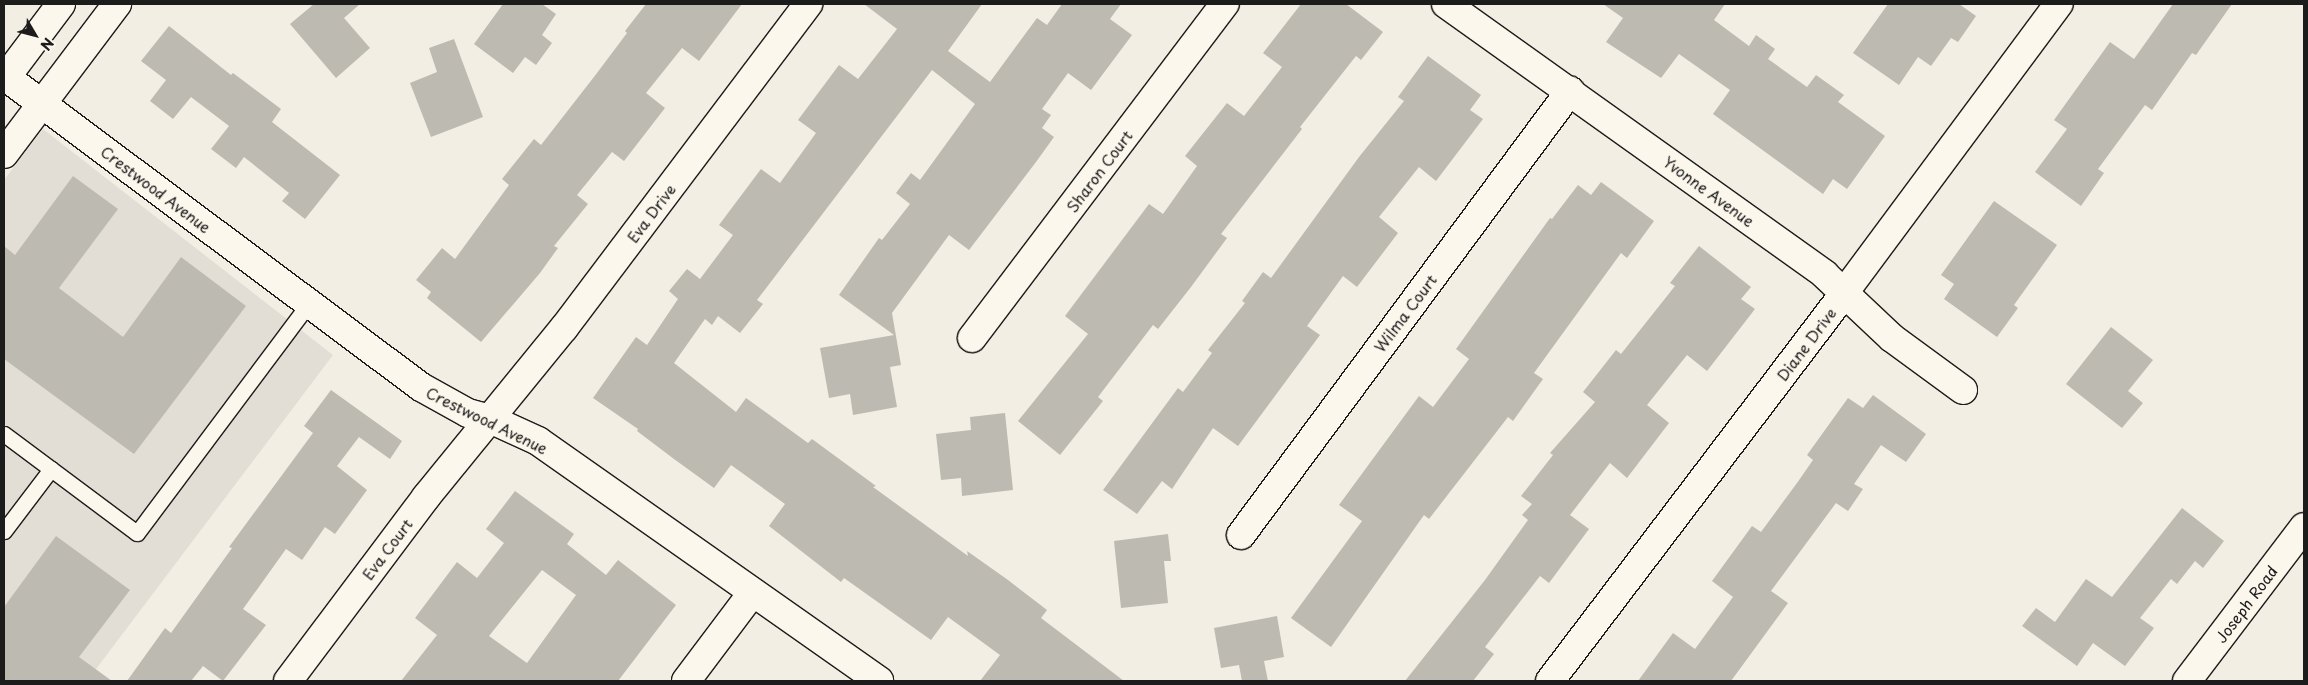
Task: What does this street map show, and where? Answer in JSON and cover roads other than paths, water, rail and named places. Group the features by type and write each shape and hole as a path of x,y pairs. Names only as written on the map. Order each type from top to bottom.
{"street":[{"path":"5,78 61,4"},
{"path":"4,154 117,4"},
{"name":"Eva Drive","path":"490,419 564,328 808,4"},
{"name":"Sharon Court","path":"972,338 1225,4"},
{"name":"Yvonne Avenue","path":"1446,4 1824,274 1892,338 1962,390"},
{"name":"Diane Drive","path":"1550,681 1844,293 2059,4"},
{"name":"Crestwood Avenue","path":"5,78 421,387 468,412 490,419 538,441 879,681"},
{"name":"Wilma Court","path":"1241,535 1570,91"},
{"name":"Eva Court","path":"288,681 426,497 490,419"},
{"name":"Joseph Road","path":"2187,681 2304,528"},
{"path":"686,681 752,593"}],"lane":[{"path":"4,434 138,533 309,303"},
{"path":"4,531 51,469"}]}
